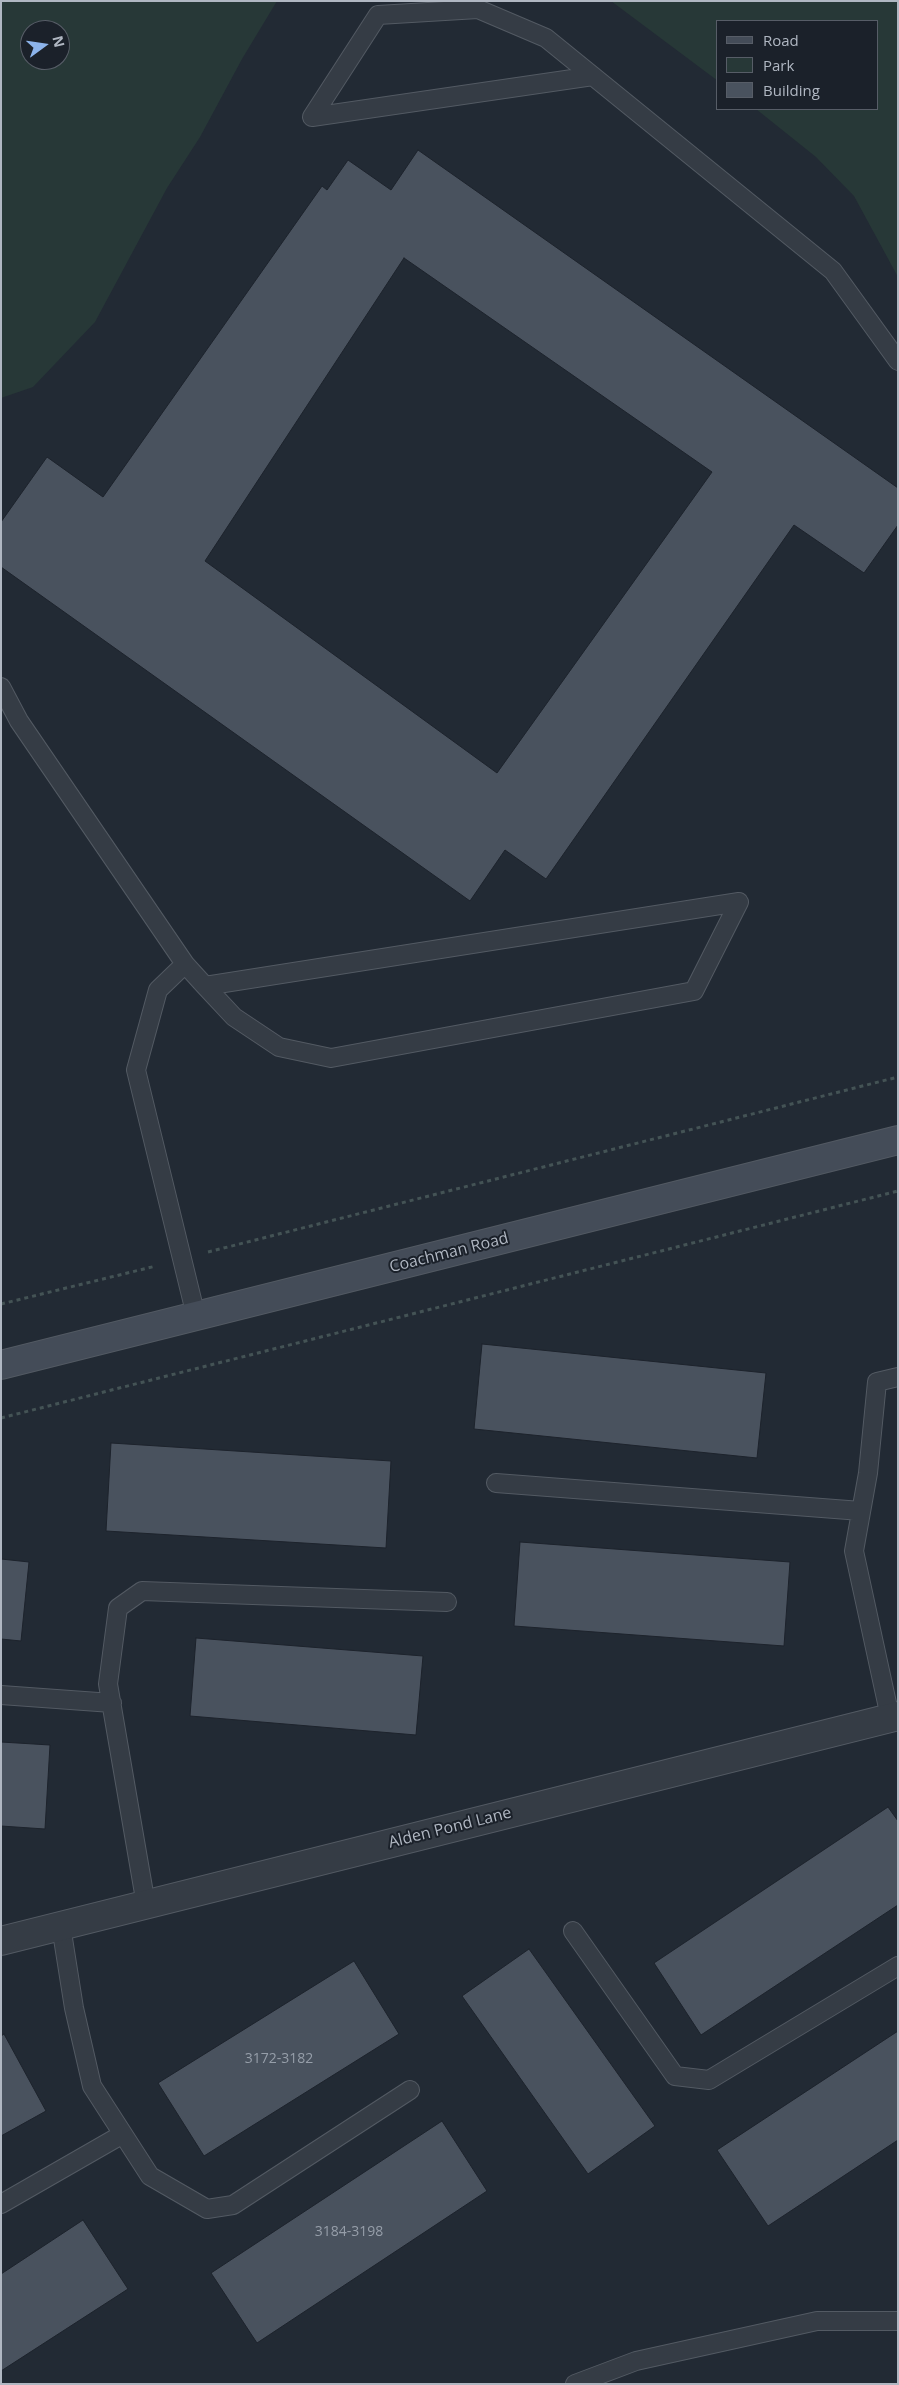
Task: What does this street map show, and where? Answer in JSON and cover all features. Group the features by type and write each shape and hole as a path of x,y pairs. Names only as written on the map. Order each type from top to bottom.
{"street":[{"name":"Coachman Road","path":"1,1365 898,1140"},
{"name":"Alden Pond Lane","path":"1,1941 894,1717"}],"lane":[{"path":"593,76 312,117 378,15 478,9 546,38 593,76 834,271 898,361"},
{"path":"1,687 20,721 184,964 234,1017 279,1047 331,1058 694,991 739,902 205,986"},
{"path":"184,964 158,990 136,1070 196,1316"},
{"path":"894,1717 854,1550 868,1473 877,1382 898,1377"},
{"path":"496,1483 861,1511"},
{"path":"146,1905 108,1684 118,1608 142,1591 447,1602"},
{"path":"1,1695 112,1702"},
{"path":"60,1926 74,2008 92,2086 150,2176 207,2209 233,2204 410,2090"},
{"path":"573,1931 675,2076 709,2080 898,1966"},
{"path":"1,2204 123,2134"},
{"path":"575,2384 636,2361 817,2321 898,2321"}],"path":[{"path":"1,1304 898,1077"},
{"path":"1,1418 898,1191"}],"green space":[{"path":"1,1 277,1 242,59 200,137 167,188 95,322 33,387 1,398"},
{"path":"611,1 898,1 898,277 854,196 816,157 757,110 879,110 879,20 716,20 716,80"}],"building":[{"path":"418,150 898,488 898,525 864,573 794,525 546,879 505,850 470,901 1,567 1,522 47,457 103,497 322,186 327,190 348,160 391,190","holes":["404,258 712,472 497,773 205,561"]},
{"path":"482,1344 766,1373 757,1458 474,1429"},
{"path":"111,1443 391,1461 386,1548 106,1531"},
{"path":"520,1542 790,1562 784,1646 514,1626"},
{"path":"1,1559 29,1562 21,1641 1,1639"},
{"path":"196,1638 423,1656 416,1735 190,1716"},
{"path":"1,1742 50,1745 45,1829 1,1826"},
{"path":"888,1807 898,1821 898,1905 701,2035 654,1963"},
{"path":"529,1949 655,2126 588,2174 462,1996"},
{"path":"354,1961 399,2034 204,2156 158,2083"},
{"path":"898,2031 898,2140 768,2226 717,2150"},
{"path":"4,2034 46,2111 1,2136 1,2036"},
{"path":"442,2121 487,2191 257,2343 211,2273"},
{"path":"83,2220 128,2289 1,2371 1,2274"}]}
